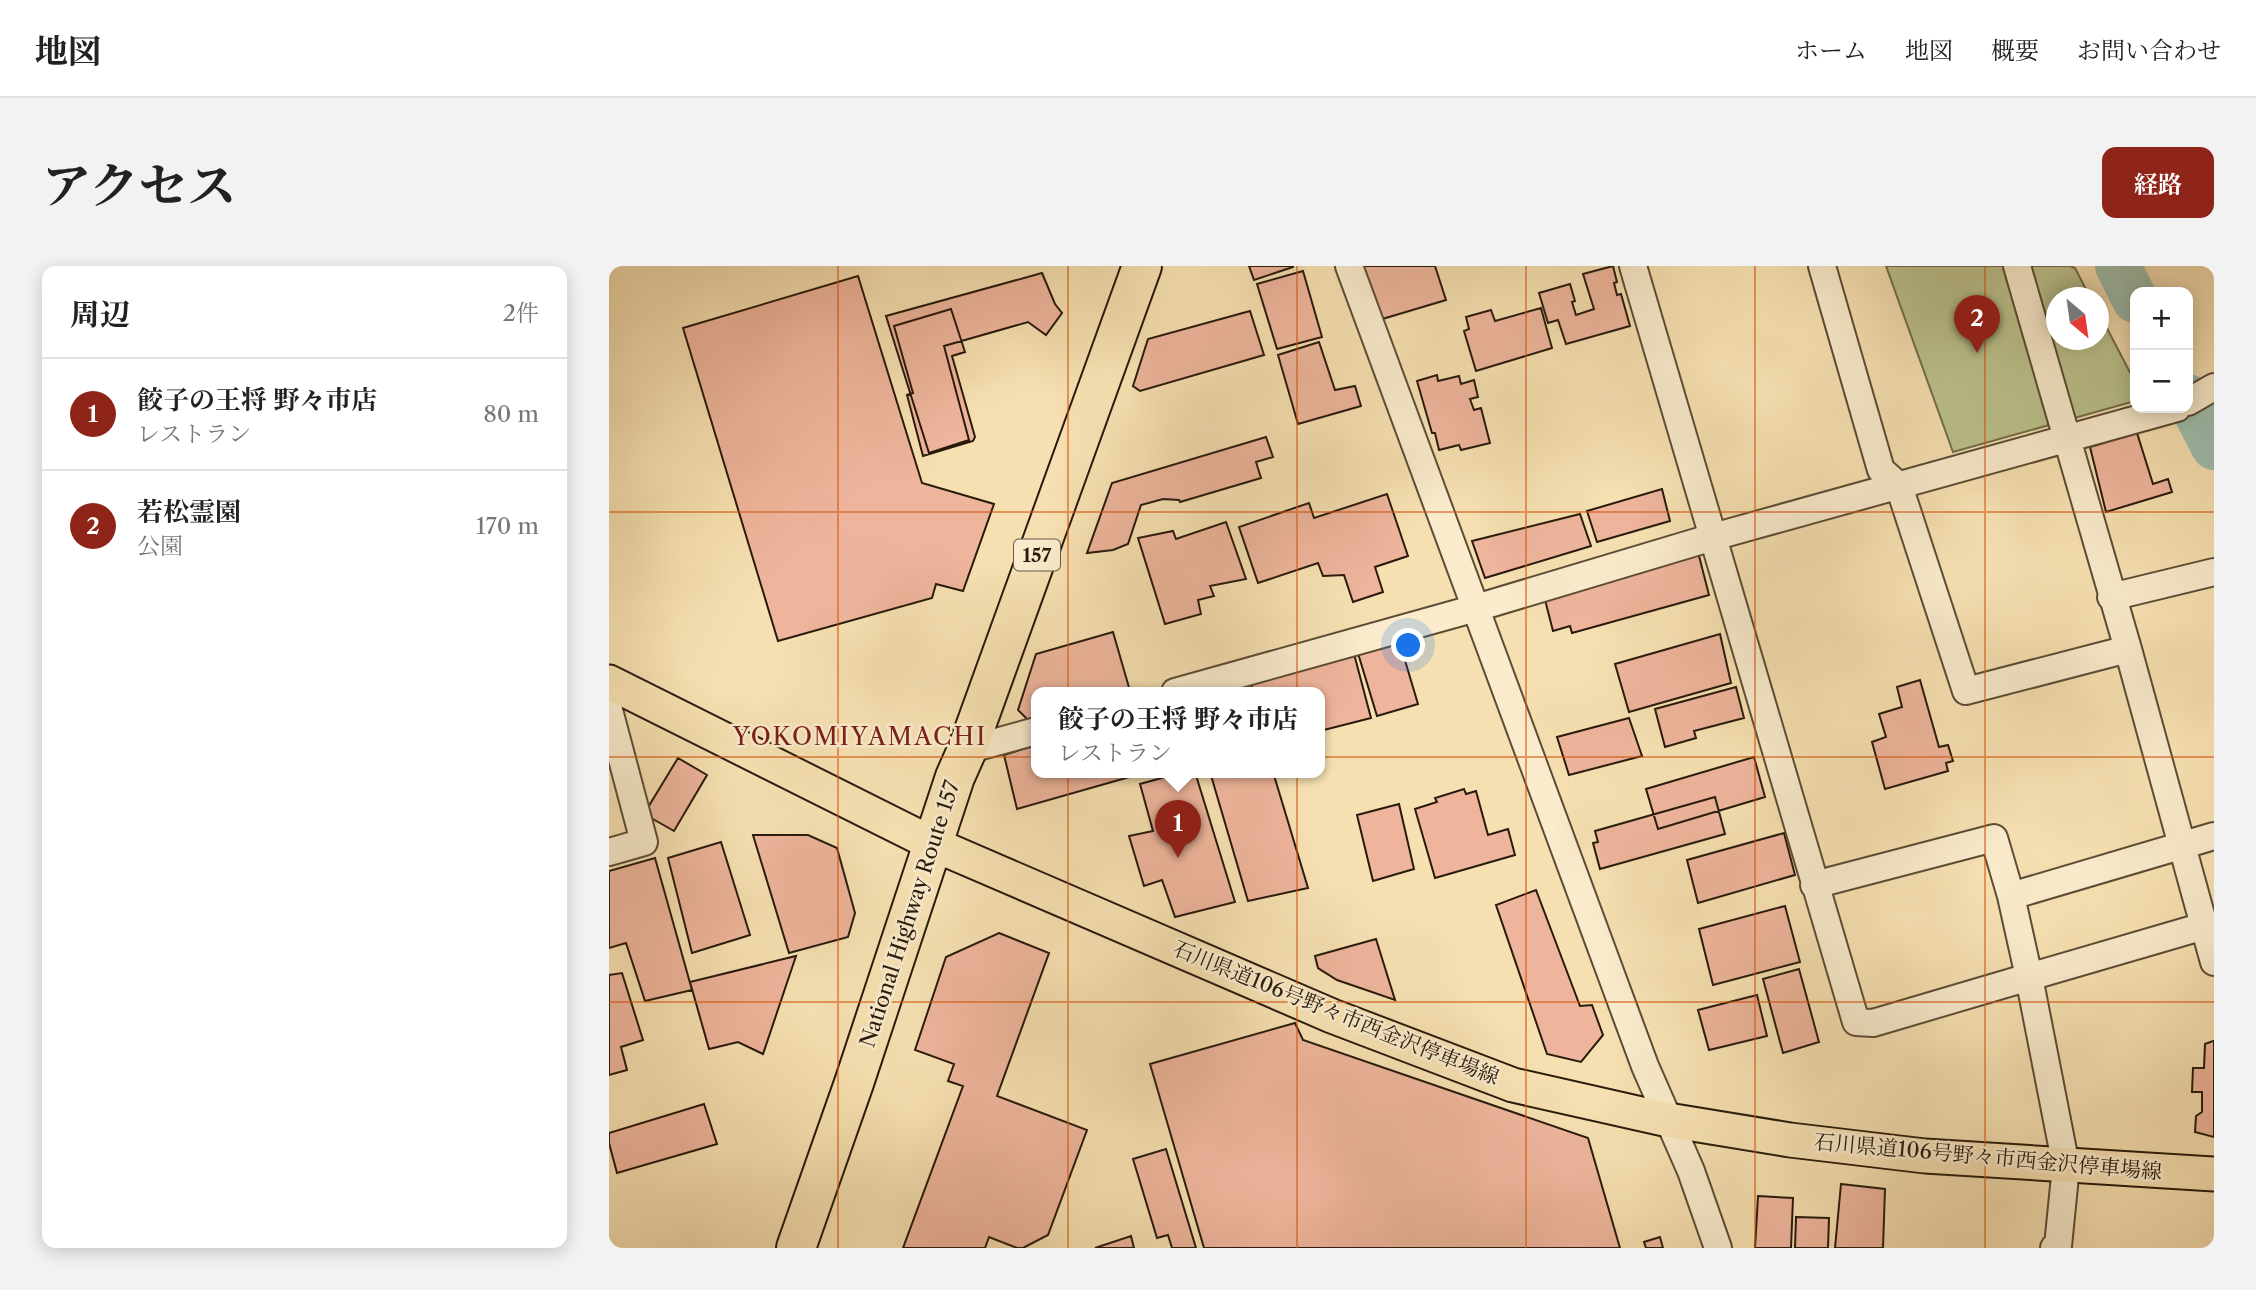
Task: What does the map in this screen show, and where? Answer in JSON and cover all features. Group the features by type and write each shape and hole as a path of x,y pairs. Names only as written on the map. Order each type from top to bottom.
{"highway":[{"name":"National Highway Route 157","path":"796,1248 854,1083 955,777 1142,266"}],"main road":[{"name":"石川県道106号野々市西金沢停車場線","path":"609,682 933,844 1332,1017 1513,1086 1668,1120 1790,1140 1925,1156 2214,1174"}],"street":[{"path":"1349,266 1645,1066 1691,1171 1718,1248"},
{"path":"1633,266 1856,1022 1873,1023 1934,1007 2204,926"},
{"path":"1822,266 1881,470 1899,486 1966,691 2128,649"},
{"path":"2017,266 2128,649 2214,962"},
{"path":"2193,399 2214,387"},
{"path":"1193,687 1476,608 1713,537 2158,413"},
{"path":"2111,597 2214,572"},
{"path":"609,709 644,842 609,852"},
{"path":"967,750 1031,732"},
{"path":"2011,896 2214,836"},
{"path":"1814,885 1994,838 2011,896 2029,977 2066,1166 2058,1246 2054,1248"}],"green space":[{"path":"1886,266 2075,268 2085,287 2046,287 2046,350 2109,350 2109,332 2130,372 2130,402 1953,452"}],"building":[{"path":"1249,266 1293,266 1293,267 1254,280"},
{"path":"1359,266 1435,266 1446,300 1379,320"},
{"path":"1613,266 1617,295 1621,294 1630,326 1566,344 1558,320 1548,323 1539,293 1570,284 1576,315 1594,309 1583,274"},
{"path":"1303,271 1322,337 1277,349 1257,284"},
{"path":"1042,273 1055,304 1062,313 1046,335 1028,322 944,346 969,440 929,453 886,316"},
{"path":"858,276 922,483 994,504 963,591 936,584 932,598 778,641 683,328"},
{"path":"1541,308 1552,348 1476,371 1464,331 1469,329 1466,317 1491,310 1495,321"},
{"path":"951,309 965,352 952,356 975,437 973,441 923,456 907,395 913,393 894,326"},
{"path":"1250,311 1264,355 1140,391 1133,386 1148,339"},
{"path":"1319,342 1335,390 1355,386 1361,406 1298,424 1278,355"},
{"path":"1437,375 1438,381 1459,376 1461,384 1474,380 1478,397 1470,399 1474,410 1481,408 1490,443 1461,450 1459,445 1439,450 1417,381"},
{"path":"2137,433 2153,484 2168,479 2172,492 2106,512 2090,447"},
{"path":"1266,437 1273,457 1256,462 1261,478 1180,502 1163,499 1141,505 1128,544 1113,550 1087,553 1112,483"},
{"path":"1662,489 1670,521 1597,542 1587,511"},
{"path":"1387,494 1408,556 1375,567 1383,592 1353,602 1344,575 1323,576 1318,563 1258,583 1239,527 1309,503 1314,518"},
{"path":"1580,514 1591,546 1485,578 1472,541"},
{"path":"1226,522 1246,579 1210,586 1214,596 1198,600 1201,614 1165,624 1138,538 1173,531 1176,539"},
{"path":"1698,552 1709,595 1572,633 1570,626 1553,631 1544,596"},
{"path":"1113,632 1129,687 1031,687 1029,721 1018,710 1036,654"},
{"path":"1720,634 1731,683 1629,712 1615,664"},
{"path":"1398,637 1418,704 1377,716 1357,650"},
{"path":"1353,650 1371,718 1325,730 1325,687 1252,687 1250,680"},
{"path":"1920,680 1939,747 1948,745 1953,761 1946,763 1948,771 1885,789 1872,742 1886,737 1879,714 1902,707 1897,687"},
{"path":"1736,687 1744,718 1694,731 1696,738 1665,747 1655,709"},
{"path":"1629,718 1642,756 1569,775 1557,737"},
{"path":"1031,747 1031,778 1126,778 1017,809 1004,755"},
{"path":"1754,757 1765,797 1658,829 1646,789"},
{"path":"678,758 707,775 674,831 644,814"},
{"path":"1162,778 1197,778 1235,902 1175,917 1162,880 1144,886 1129,836 1153,831 1140,784"},
{"path":"1212,778 1275,778 1308,888 1248,901"},
{"path":"1464,789 1466,794 1476,791 1488,835 1508,829 1515,855 1435,878 1415,809 1437,802 1435,798"},
{"path":"1715,797 1725,834 1600,869 1593,843 1598,842 1595,831"},
{"path":"1399,804 1414,869 1373,881 1357,815"},
{"path":"1784,833 1795,875 1698,903 1687,860"},
{"path":"753,835 808,835 837,848 855,913 848,937 789,953"},
{"path":"721,842 750,935 692,953 668,858"},
{"path":"655,858 692,990 645,1001 626,943 609,948 609,871"},
{"path":"1536,890 1580,1006 1592,1005 1603,1035 1581,1062 1547,1054 1496,905"},
{"path":"1785,906 1800,962 1713,985 1699,929"},
{"path":"999,933 1049,953 997,1096 1087,1130 1048,1235 1023,1248 989,1237 985,1248 903,1248 963,1086 948,1081 954,1064 915,1050 946,957"},
{"path":"1376,939 1395,1000 1337,980 1318,968 1315,956"},
{"path":"796,956 763,1054 738,1042 709,1049 690,982"},
{"path":"1799,969 1819,1042 1783,1053 1763,979"},
{"path":"622,973 643,1040 621,1047 627,1070 609,1075 609,975"},
{"path":"1757,995 1767,1036 1709,1050 1698,1010"},
{"path":"1295,1023 1303,1040 1588,1138 1620,1248 1204,1248 1150,1064"},
{"path":"2214,1041 2214,1137 2195,1132 2196,1116 2202,1112 2202,1092 2192,1092 2193,1068 2204,1068 2205,1044"},
{"path":"704,1104 717,1144 617,1173 609,1133"},
{"path":"1166,1149 1196,1248 1172,1248 1168,1235 1157,1238 1133,1159"},
{"path":"1841,1184 1885,1189 1883,1248 1835,1248"},
{"path":"1758,1196 1793,1198 1791,1248 1755,1248"},
{"path":"1796,1217 1829,1218 1828,1248 1795,1248"},
{"path":"1131,1236 1134,1248 1095,1248"},
{"path":"1660,1237 1663,1248 1646,1248 1644,1242"}],"waterway":[{"path":"2118,266 2130,290"},
{"path":"2193,407 2214,447"}],"place":[{"name":"若松霊園","path":"1977,353"},
{"name":"餃子の王将 野々市店","path":"1178,858"}],"district":[{"name":"YOKOMIYAMACHI","path":"860,737"}]}
